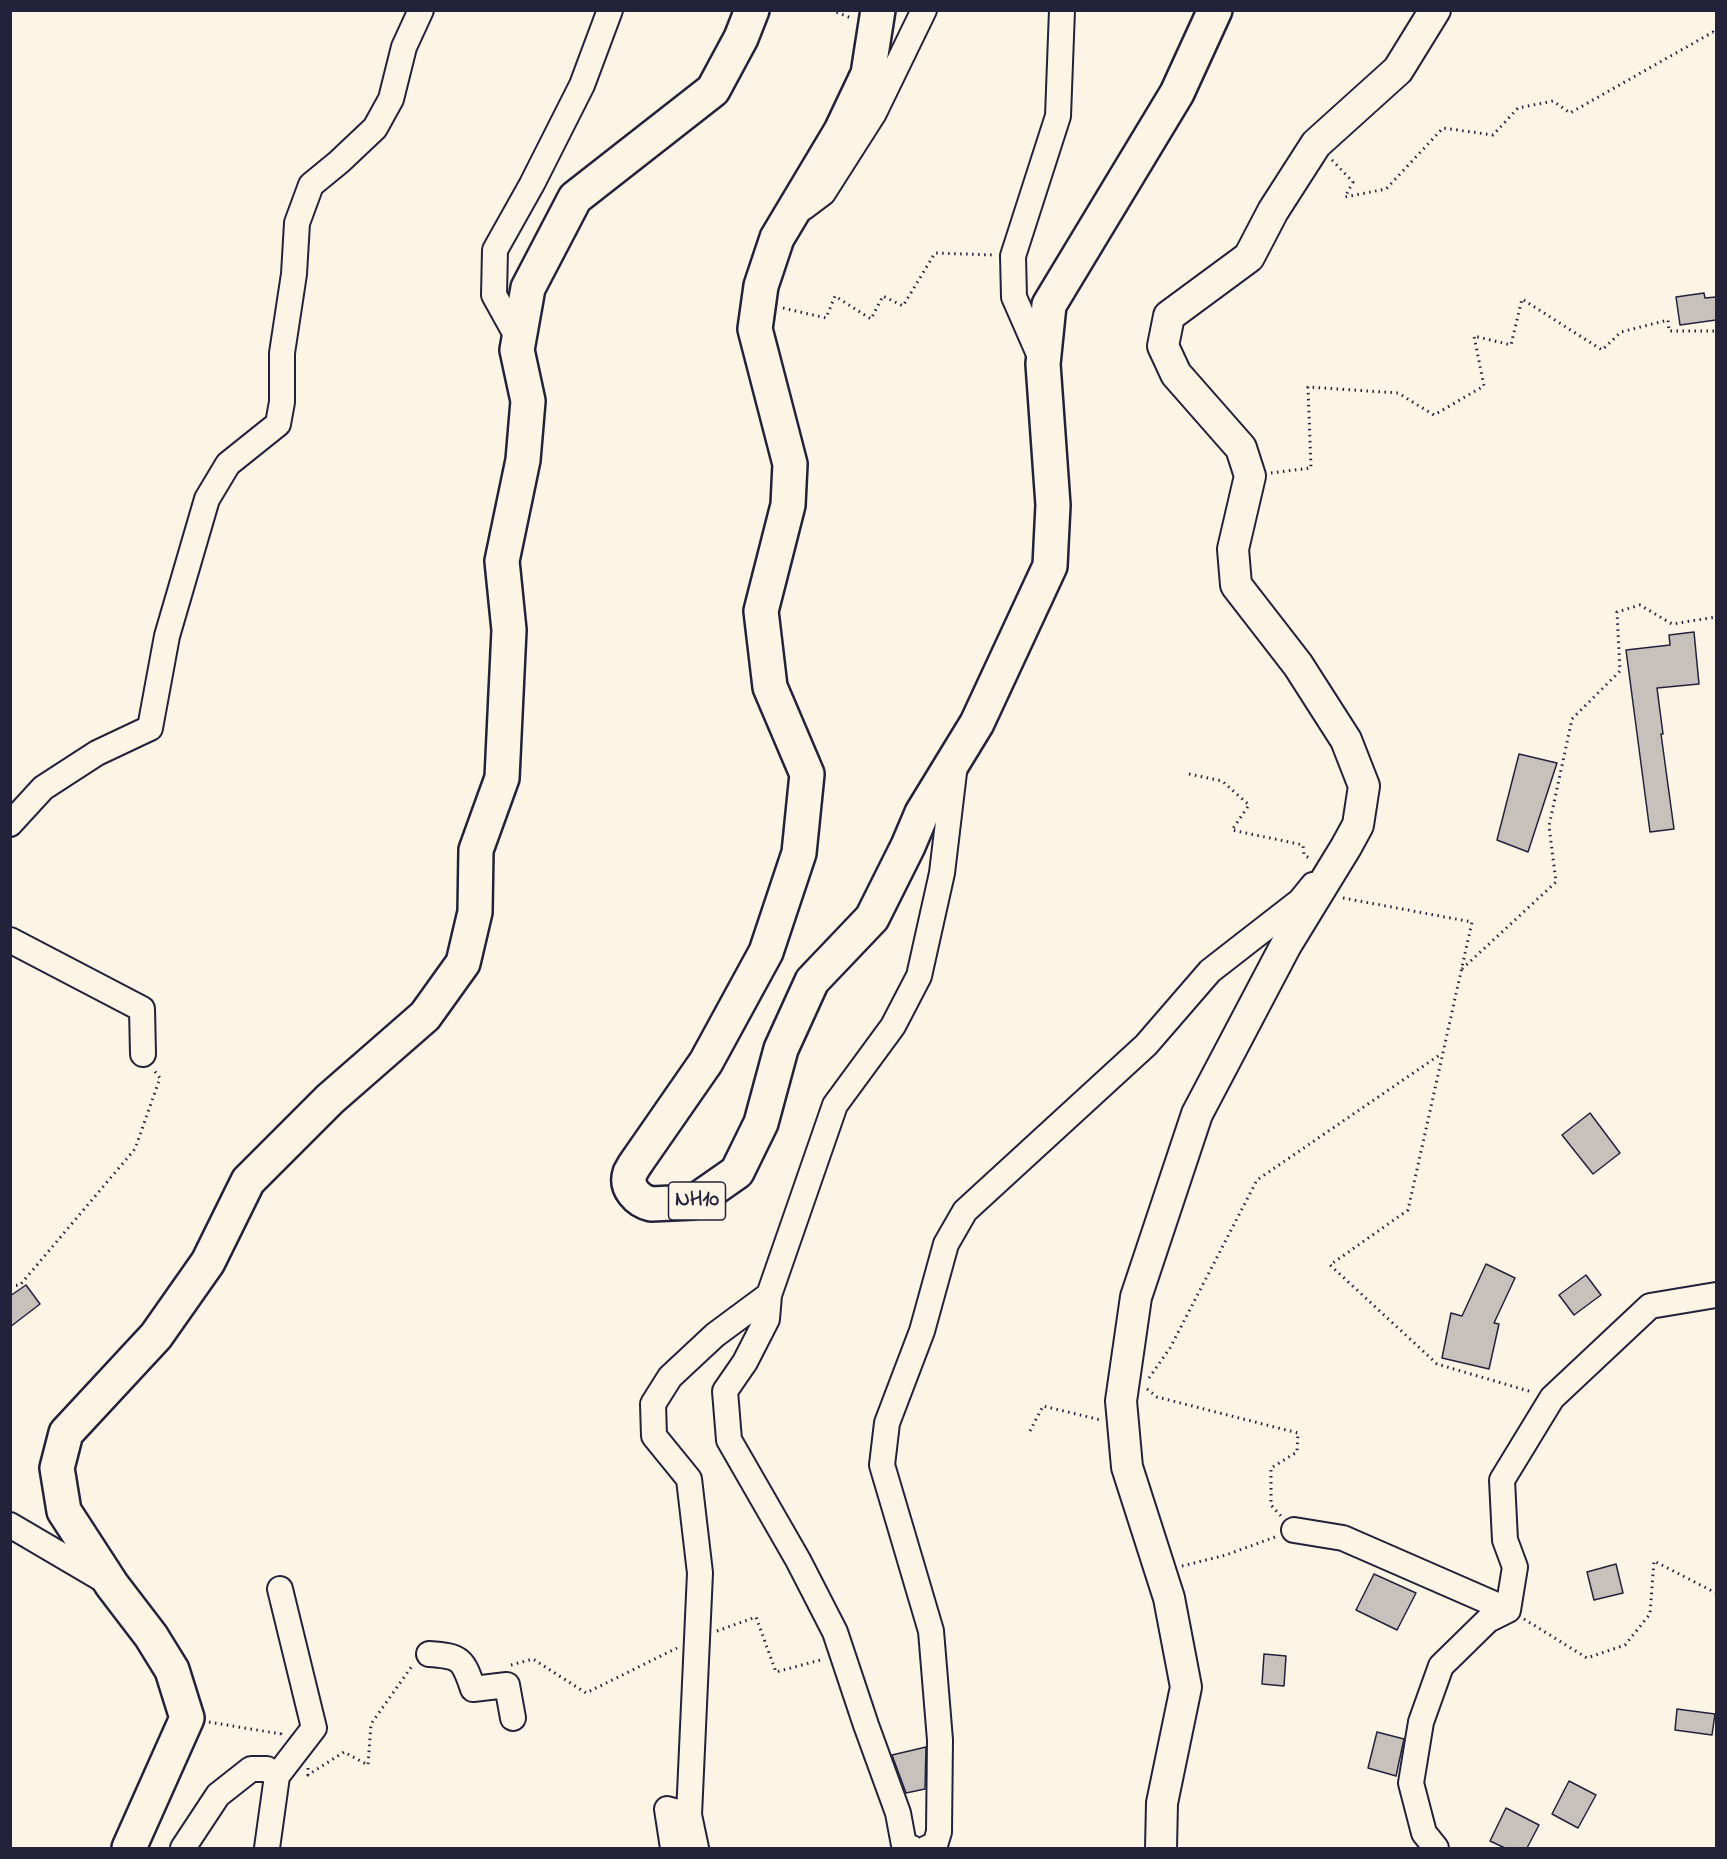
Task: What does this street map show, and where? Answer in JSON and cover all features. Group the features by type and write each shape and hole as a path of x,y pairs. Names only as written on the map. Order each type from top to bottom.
{"highway":[{"path":"129,1848 187,1718 172,1670 151,1636 112,1585 64,1511 57,1468 66,1433 156,1336 208,1262 248,1181 330,1099 425,1016 463,963 475,912 476,850 502,778 509,630 502,561 523,460 528,402 517,350 528,288 575,198 712,90 741,38 752,10"},
{"name":"NH10","path":"878,10 868,74 841,131 777,238 761,286 755,329 790,464 788,505 761,611 770,687 807,774 799,853 765,952 706,1062 630,1174 631,1190 644,1202 651,1204 694,1203 737,1172 761,1123 781,1048 812,981 872,918 922,813 977,723 1050,566 1053,505 1042,364 1048,305 1177,93 1215,10"}],"main road":[{"path":"1161,1848 1162,1803 1186,1687 1169,1598 1126,1467 1121,1401 1136,1297 1197,1114 1286,945 1358,825 1364,786 1346,740 1298,666 1236,585 1233,549 1250,476 1241,448 1176,374 1163,346 1169,316 1249,256 1273,211 1316,144 1398,70 1435,10"}],"street":[{"path":"10,824 43,788 97,753 150,728 168,636 207,499 228,464 278,424 282,402 282,353 294,274 297,224 311,185 375,128 391,99 404,46 421,10"},
{"path":"519,340 495,294 495,250 532,184 582,85 610,10"},
{"path":"790,218 823,193 874,113 924,10"},
{"path":"1042,364 1014,297 1013,256 1058,116 1062,10"},
{"path":"912,1848 904,1845 898,1813 835,1632 798,1560 729,1440 725,1391 745,1362 767,1319 769,1295 835,1105 893,1026 919,976 942,873 956,758"},
{"path":"927,1848 935,1845 939,1832 940,1740 931,1631 882,1465 887,1423 922,1331 946,1244 965,1211 1146,1045 1210,971 1300,901 1346,847"},
{"path":"10,940 142,1009 143,1054"},
{"path":"1508,1610 1515,1567 1504,1540 1502,1480 1551,1398 1650,1306 1716,1294"},
{"path":"696,1848 689,1815 700,1574 689,1479 654,1436 653,1404 670,1377 715,1335 769,1295"},
{"path":"10,1525 112,1585"},
{"path":"1294,1530 1343,1538 1508,1610"},
{"path":"267,1848 277,1776 314,1728 280,1589"},
{"path":"1436,1848 1424,1833 1411,1784 1421,1722 1441,1666 1488,1620 1508,1610"},
{"path":"429,1654 452,1656 465,1667 473,1689 507,1685 513,1718"},
{"path":"183,1848 218,1795 251,1768 267,1769 277,1776"},
{"path":"673,1848 667,1809 689,1815"}],"path":[{"path":"1316,144 1353,182 1345,198 1386,189 1443,128 1493,135 1518,108 1553,101 1570,113 1713,32 1716,34"},
{"path":"759,303 826,318 835,296 871,318 883,296 903,306 935,253 1013,256"},
{"path":"1250,476 1311,468 1308,387 1398,393 1434,415 1484,386 1474,336 1511,345 1522,299 1602,350 1621,332 1668,320 1669,331 1716,331"},
{"path":"1461,970 1556,882 1549,826 1572,719 1620,671 1617,612 1640,605 1672,624 1716,617"},
{"path":"1190,774 1222,780 1249,804 1232,830 1303,845 1304,855 1316,861 1346,847"},
{"path":"1318,893 1472,922 1408,1210 1330,1265 1437,1364 1551,1398"},
{"path":"1161,1572 1226,1555 1294,1530 1271,1505 1271,1468 1298,1452 1298,1432 1157,1397 1144,1385 1170,1348 1257,1180 1443,1053"},
{"path":"10,1286 20,1285 135,1149 160,1077 143,1054"},
{"path":"1030,1431 1043,1406 1123,1425"},
{"path":"1508,1610 1587,1658 1624,1645 1650,1614 1654,1561 1716,1593"},
{"path":"507,1685 507,1667 533,1659 586,1693 697,1639 756,1617 776,1672 843,1654"},
{"path":"307,1737 308,1775 344,1752 368,1765 370,1724 420,1655 429,1654"},
{"path":"187,1718 281,1734 277,1776"}],"building":[{"path":"1704,293 1705,298 1716,297 1716,320 1680,325 1676,297"},
{"path":"1694,632 1699,684 1657,688 1674,829 1650,832 1626,650 1670,645 1669,635"},
{"path":"1519,754 1557,763 1528,852 1497,840"},
{"path":"1590,1113 1620,1153 1593,1174 1562,1135"},
{"path":"1486,1264 1515,1278 1494,1323 1499,1324 1489,1369 1442,1358 1451,1313 1462,1316"},
{"path":"1586,1275 1601,1295 1574,1315 1559,1295"},
{"path":"26,1285 40,1304 10,1327 10,1296"},
{"path":"1616,1564 1623,1593 1594,1600 1587,1572"},
{"path":"1374,1574 1416,1593 1397,1630 1356,1610"},
{"path":"1264,1654 1286,1656 1284,1686 1262,1684"},
{"path":"1677,1709 1715,1714 1712,1735 1675,1730"},
{"path":"1377,1732 1404,1739 1396,1776 1368,1768"},
{"path":"926,1747 925,1789 906,1793 892,1755"},
{"path":"1569,1781 1596,1795 1578,1828 1552,1814"},
{"path":"1506,1808 1539,1825 1527,1848 1505,1848 1490,1841"}]}
